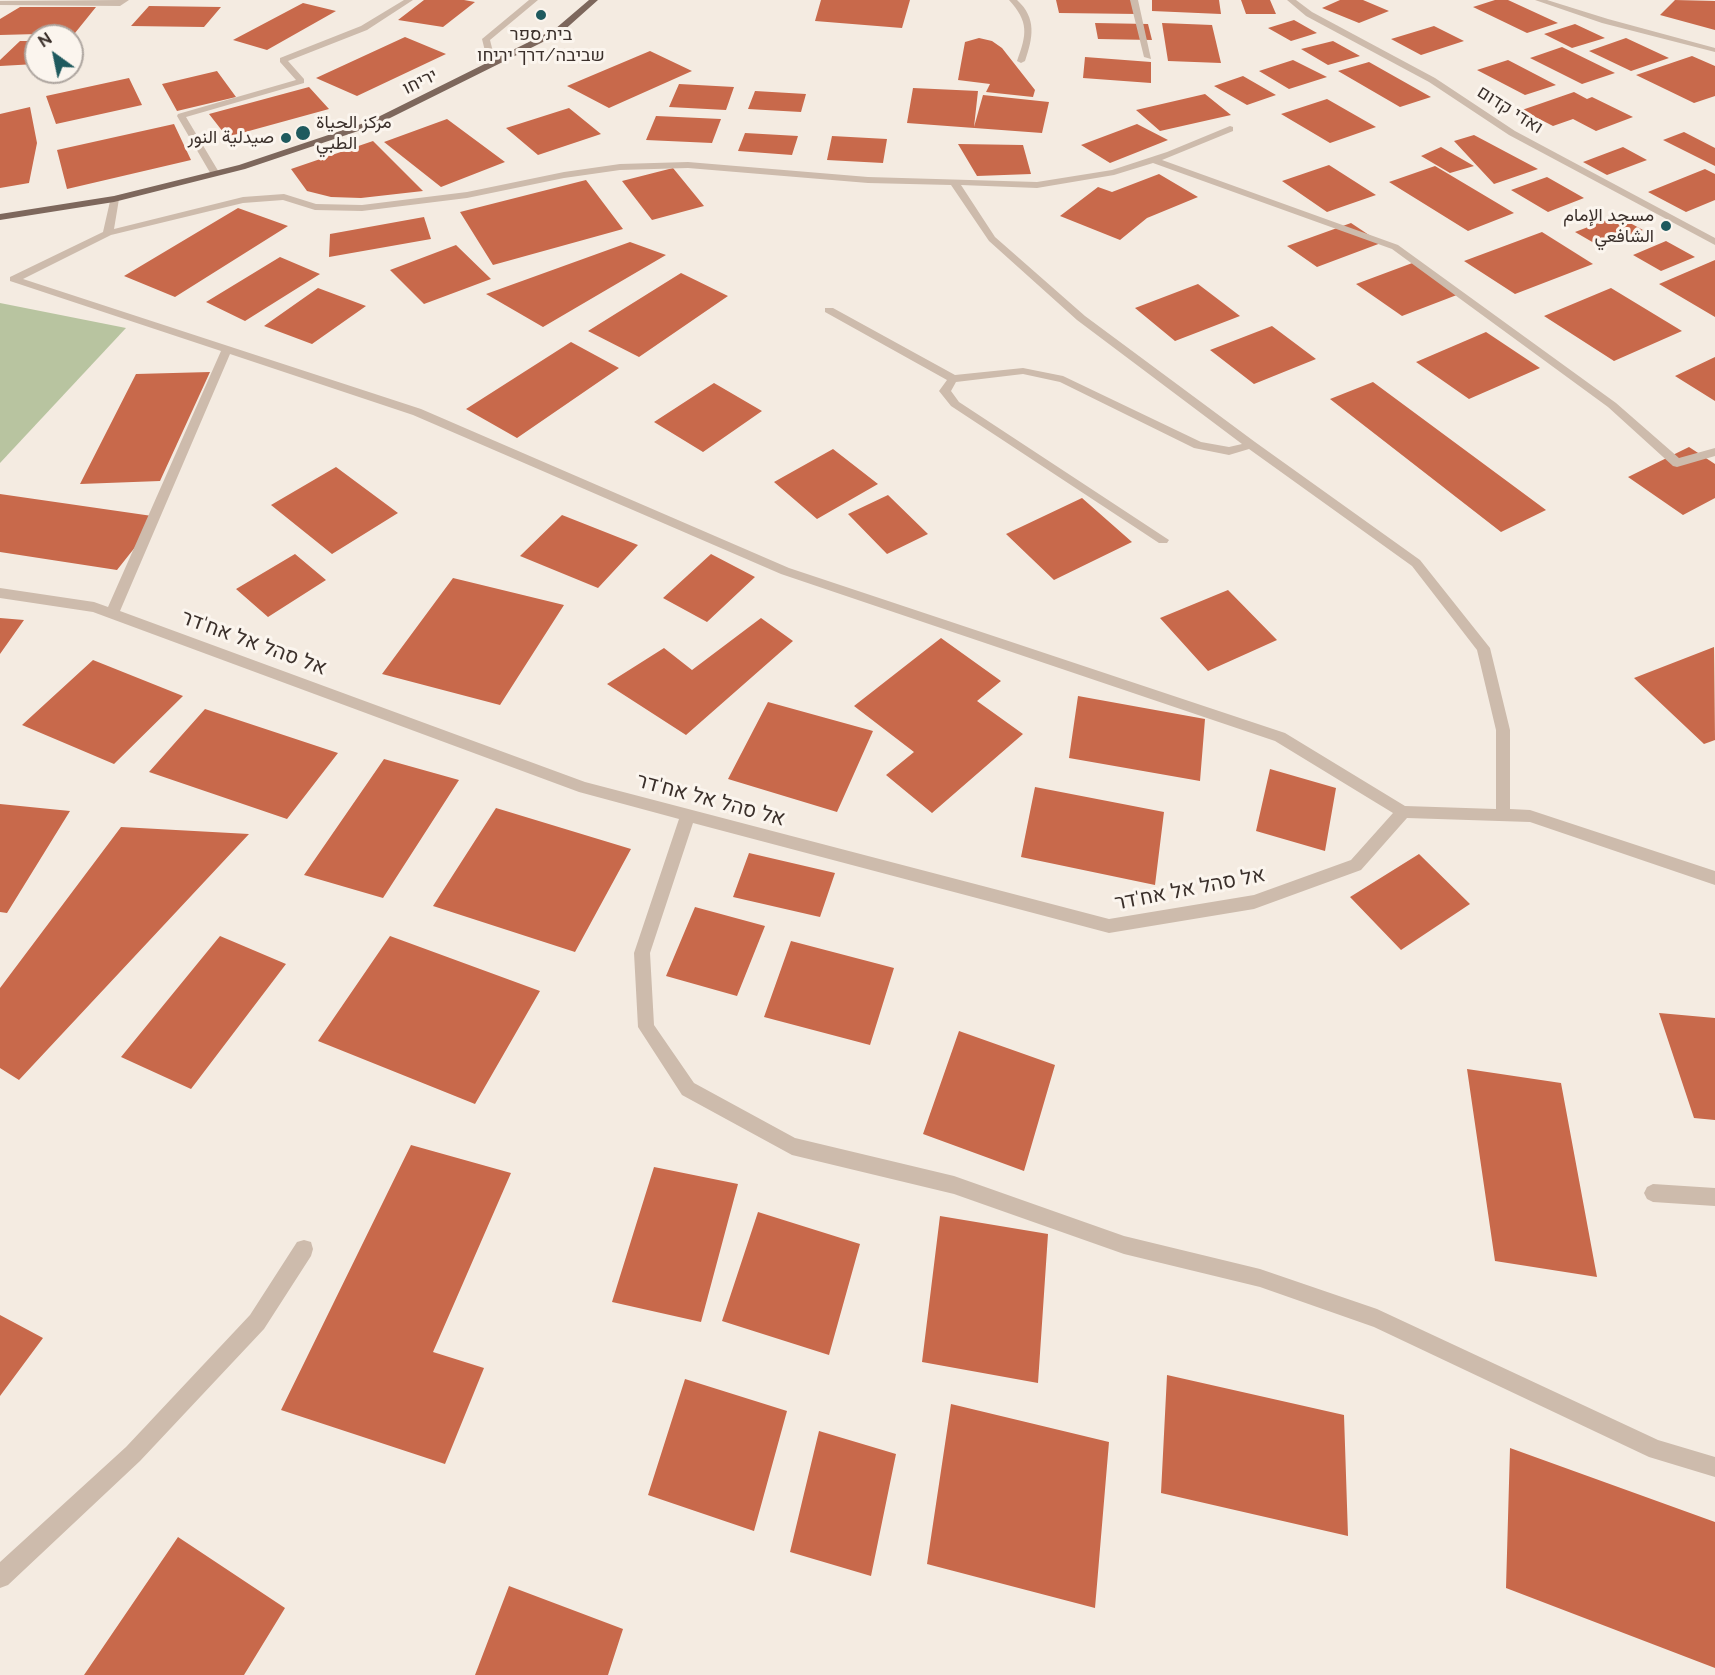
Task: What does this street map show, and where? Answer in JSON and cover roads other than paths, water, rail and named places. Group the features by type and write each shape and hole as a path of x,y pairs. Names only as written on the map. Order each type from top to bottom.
{"main road":[{"name":"יריחו","path":"0,217 114,199 242,167 373,123 558,31 594,0"}],"street":[{"path":"214,174 181,116 301,81 283,60 364,28 409,0"},
{"path":"501,60 488,49 486,39 534,0"},
{"path":"1013,0 1023,8 1031,35 1022,61"},
{"path":"1134,0 1148,57"},
{"name":"ואדי קדום","path":"1291,0 1310,14 1431,80 1512,132 1715,242"},
{"path":"1539,0 1605,21 1715,50"},
{"path":"0,3 122,2"},
{"path":"14,279 108,233 243,200 284,197 315,207 362,208 467,195 564,175 620,167 688,165 868,180 955,184 1037,184 1114,172 1154,160 1230,129"},
{"path":"1154,160 1395,247 1612,405 1677,463 1715,452"},
{"path":"955,184 992,239 1081,318 1251,445 1416,563 1483,648 1503,730 1503,815"},
{"path":"108,233 114,199"},
{"path":"0,278 14,279 417,412 784,571 1280,737 1404,812 1530,816 1715,879"},
{"path":"829,310 953,379 1023,371 1063,379 1198,445 1228,451 1251,445"},
{"path":"112,614 227,349"},
{"path":"953,379 945,391 955,404 1164,540"},
{"name":"אל סהל אל אח'דר","path":"0,593 94,607 584,788 1109,926 1254,902 1356,865 1404,812"},
{"path":"688,815 642,953 646,1027 688,1089 792,1146 954,1185 1124,1245 1260,1278 1377,1319 1656,1450 1715,1467"},
{"path":"1653,1193 1715,1197"},
{"path":"0,1578 134,1454 257,1322 304,1249"}],"place":[{"name":"בית ספר שביבה/דרך יריחו","path":"541,15"},
{"name":"مركز الحياة الطبي","path":"303,133"},
{"name":"صيدلية النور","path":"286,138"},
{"name":"مسجد الإمام الشافعي","path":"1666,226"}]}
